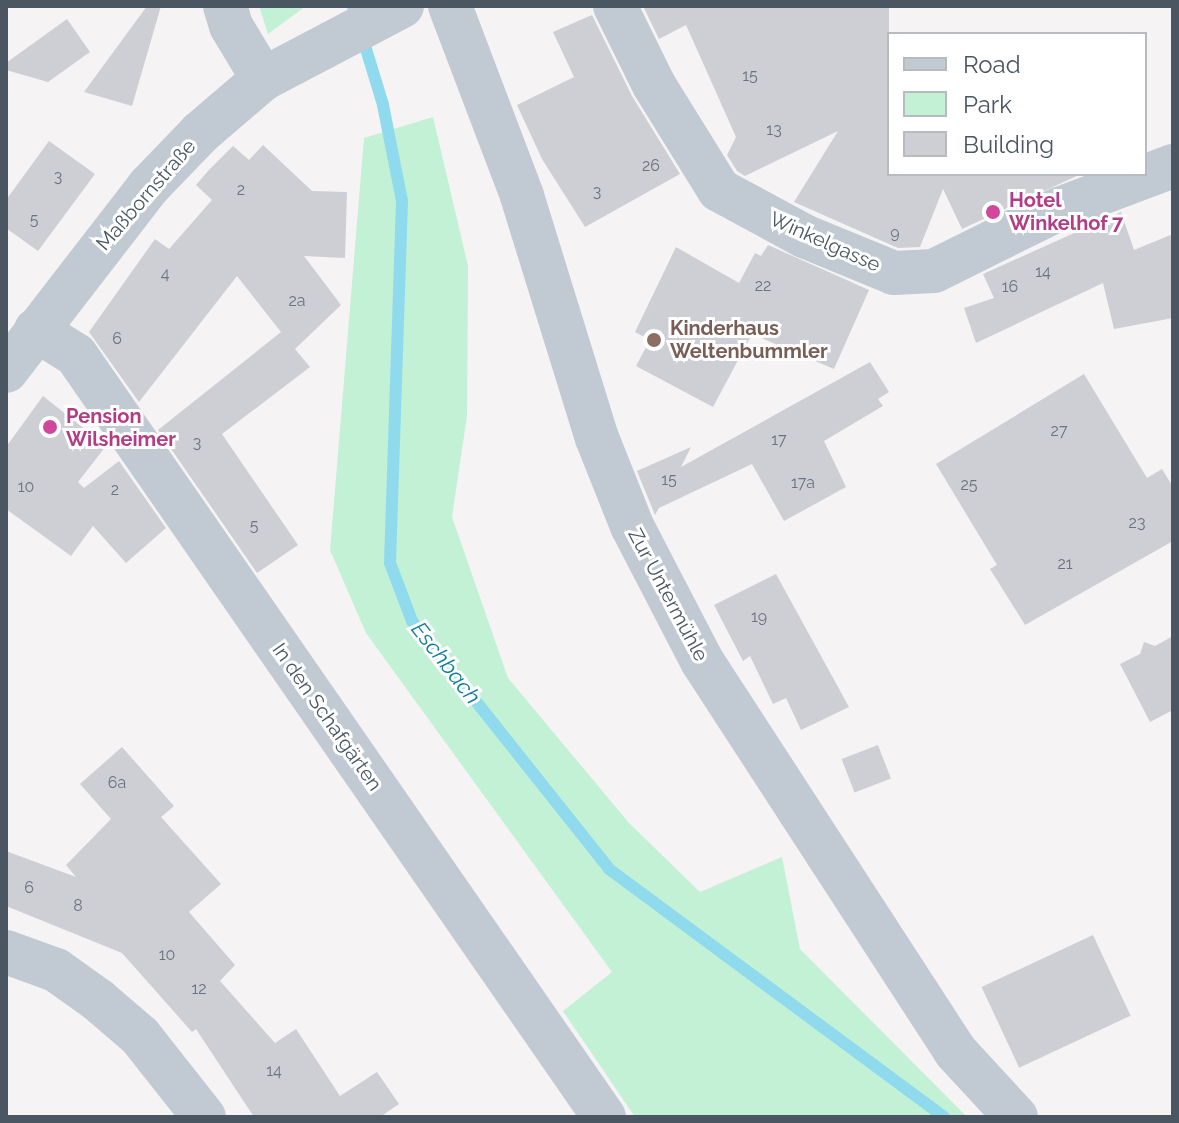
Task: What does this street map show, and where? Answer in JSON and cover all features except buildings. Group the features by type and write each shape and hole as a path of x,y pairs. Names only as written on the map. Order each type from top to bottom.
{"street":[{"path":"225,6 231,26 263,79"},
{"name":"Maßbornstraße","path":"6,371 149,186 200,133 263,79 402,6"},
{"name":"Zur Untermühle","path":"450,6 522,196 597,438 632,526 702,661 946,1037 977,1080 1016,1117"},
{"name":"Winkelgasse","path":"615,6 654,85 719,190 804,236 894,273 934,271 1059,209 1146,176"},
{"name":"Winkelgasse","path":"1147,176 1173,166"},
{"name":"In den Schafgärten","path":"36,330 76,355 604,1117"},
{"path":"6,952 56,970 98,1000 140,1036 204,1117"}],"green space":[{"path":"259,6 306,6 268,34"},
{"path":"433,117 468,266 467,416 452,517 508,678 629,823 700,892 782,857 800,949 967,1117 635,1117 563,1011 612,972 366,633 330,550 364,138"}],"waterway":[{"name":"Eschbach","path":"353,6 383,105 402,201 390,563 412,621 609,869 944,1117"}],"place":[{"name":"Hotel Winkelhof 7","path":"993,212"},
{"name":"Kinderhaus Weltenbummler","path":"654,340"},
{"name":"Pension Wilsheimer","path":"50,427"}]}
